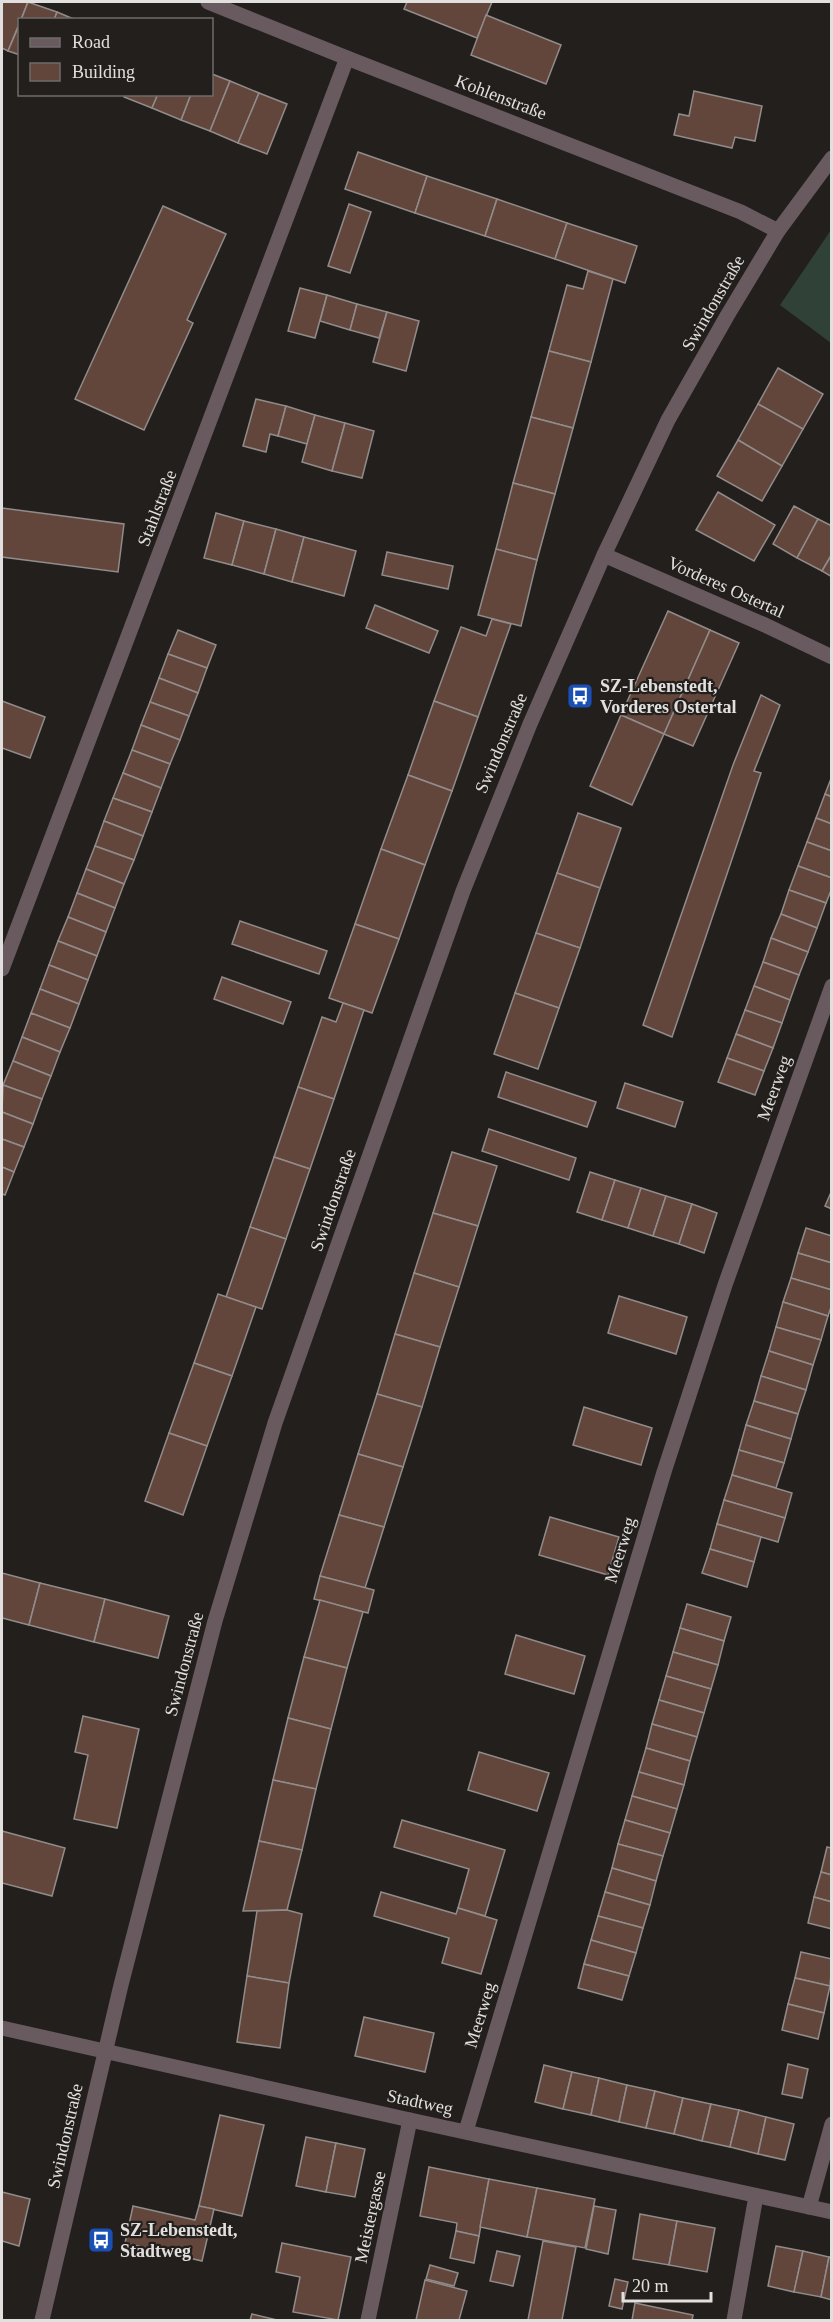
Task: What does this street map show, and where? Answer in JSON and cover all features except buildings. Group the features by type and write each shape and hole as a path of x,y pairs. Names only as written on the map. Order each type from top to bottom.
{"street":[{"name":"Kohlenstraße","path":"208,2 741,212 778,231"},
{"name":"Stahlstraße","path":"2,969 171,528 346,58"},
{"name":"Swindonstraße","path":"42,2320 106,2051 215,1621 275,1424 463,891 526,734 604,555 668,420 778,231 831,158"},
{"name":"Vorderes Ostertal","path":"604,555 765,625 831,657"},
{"name":"Meerweg","path":"466,2131 664,1472 725,1285 831,986"},
{"name":"Stadtweg","path":"2,2028 410,2121 466,2131 831,2212"},
{"name":"Meistergasse","path":"368,2320 410,2121"},
{"path":"809,2207 831,2124"},
{"path":"734,2320 756,2196"}],"green space":[{"path":"831,230 831,343 780,305"}],"place":[{"name":"SZ-Lebenstedt, Vorderes Ostertal","path":"580,696"},
{"name":"SZ-Lebenstedt, Stadtweg","path":"101,2240"}]}
